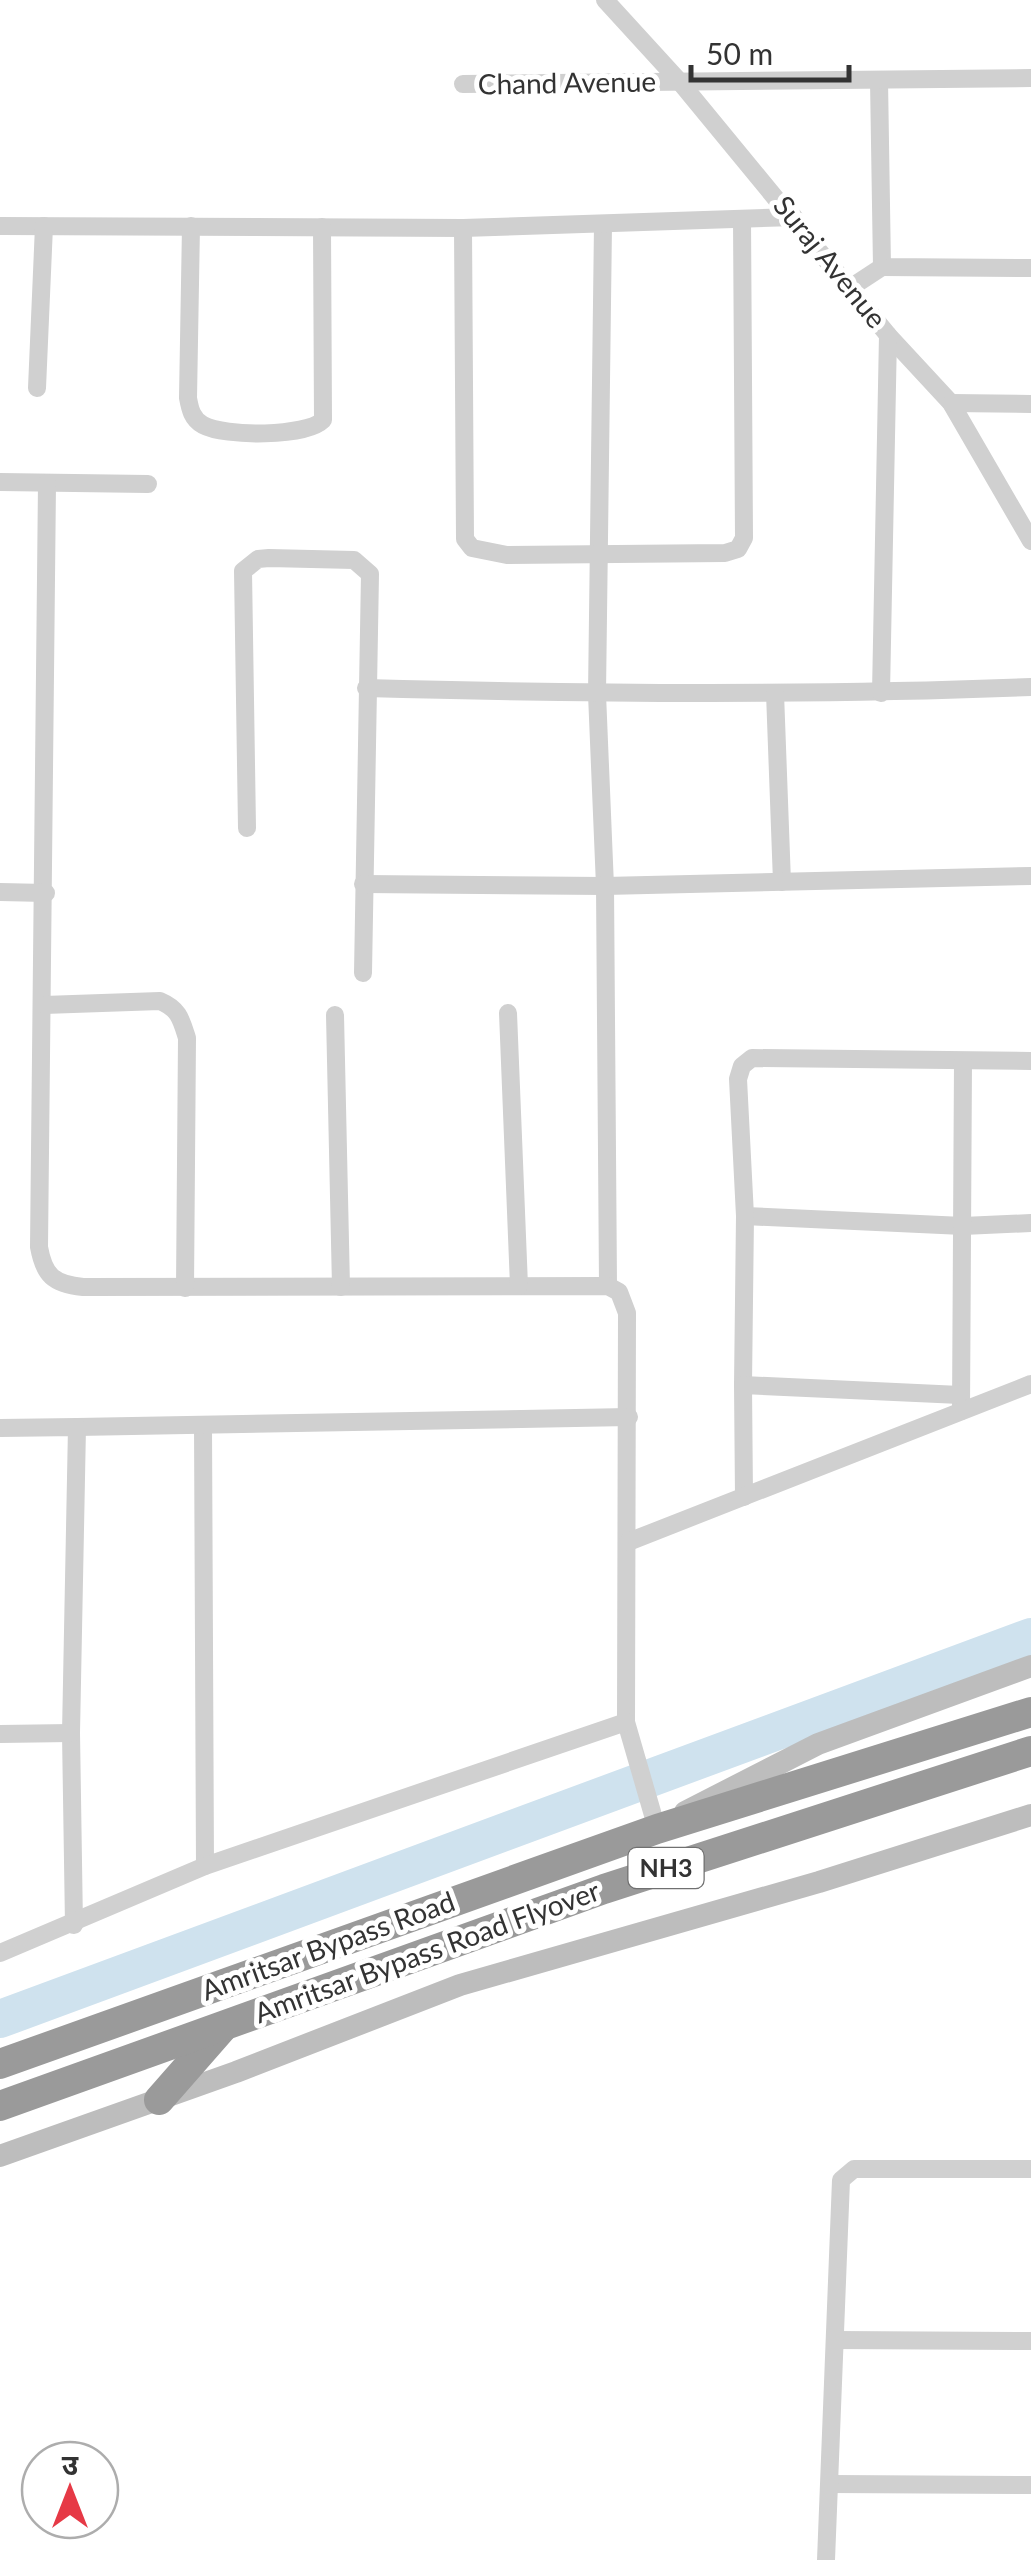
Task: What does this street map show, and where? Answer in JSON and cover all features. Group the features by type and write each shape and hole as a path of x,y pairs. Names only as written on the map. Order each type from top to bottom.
{"highway":[{"name":"NH3","path":"656,1829 1031,1712"},
{"name":"Amritsar Bypass Road Flyover","path":"224,2026 623,1882 1031,1752"},
{"name":"Amritsar Bypass Road","path":"0,2064 656,1829"},
{"name":"Amritsar Bypass Road","path":"0,2106 224,2026"},
{"path":"159,2100 224,2026"}],"street":[{"name":"Suraj Avenue","path":"605,0 680,82 888,335 952,403 1031,541"},
{"name":"Chand Avenue","path":"462,84 1031,78"},
{"path":"879,80 882,267"},
{"path":"0,226 462,228 794,217"},
{"path":"462,228 465,539 472,548 489,554 725,553 742,544 742,219"},
{"path":"603,225 597,694 604,886 608,1286"},
{"path":"37,388 44,226"},
{"path":"191,226 188,398 192,416 203,425 234,433 304,430 322,420 322,228"},
{"path":"850,288 882,267 1031,268"},
{"path":"881,693 888,335"},
{"path":"952,403 1031,404"},
{"path":"0,482 148,484"},
{"path":"46,483 46,892 39,1246 44,1270 52,1280 66,1286 184,1288 608,1286 619,1292 627,1313 629,1417 626,1722 656,1829 721,1790 818,1744 1031,1666"},
{"path":"247,828 243,571 248,564 269,558 342,558 362,564 370,574 362,973"},
{"path":"366,688 597,694 881,693 1031,687"},
{"path":"775,692 782,882"},
{"path":"364,884 604,886 1031,876"},
{"path":"0,892 46,892"},
{"path":"44,1005 160,1001 175,1008 181,1019 187,1038 184,1288"},
{"path":"508,1013 518,1286"},
{"path":"336,1015 341,1287"},
{"path":"744,1497 744,1216 738,1079 747,1061 1031,1061"},
{"path":"960,1403 964,1062"},
{"path":"744,1216 963,1226 1031,1223"},
{"path":"628,1542 744,1497 960,1403 1031,1384"},
{"path":"744,1385 960,1403"},
{"path":"0,1428 629,1417"},
{"path":"203,1425 205,1866"},
{"path":"74,1925 70,1733 77,1427"},
{"path":"0,1953 74,1925 205,1866 626,1722"},
{"path":"0,1734 70,1733"},
{"path":"0,2156 460,1985 855,1872 1031,1815"},
{"path":"826,2560 839,2188 846,2174 854,2169 1031,2168"},
{"path":"836,2340 1031,2341"},
{"path":"830,2484 1031,2485"}],"waterway":[{"path":"0,2019 1031,1637"}]}
